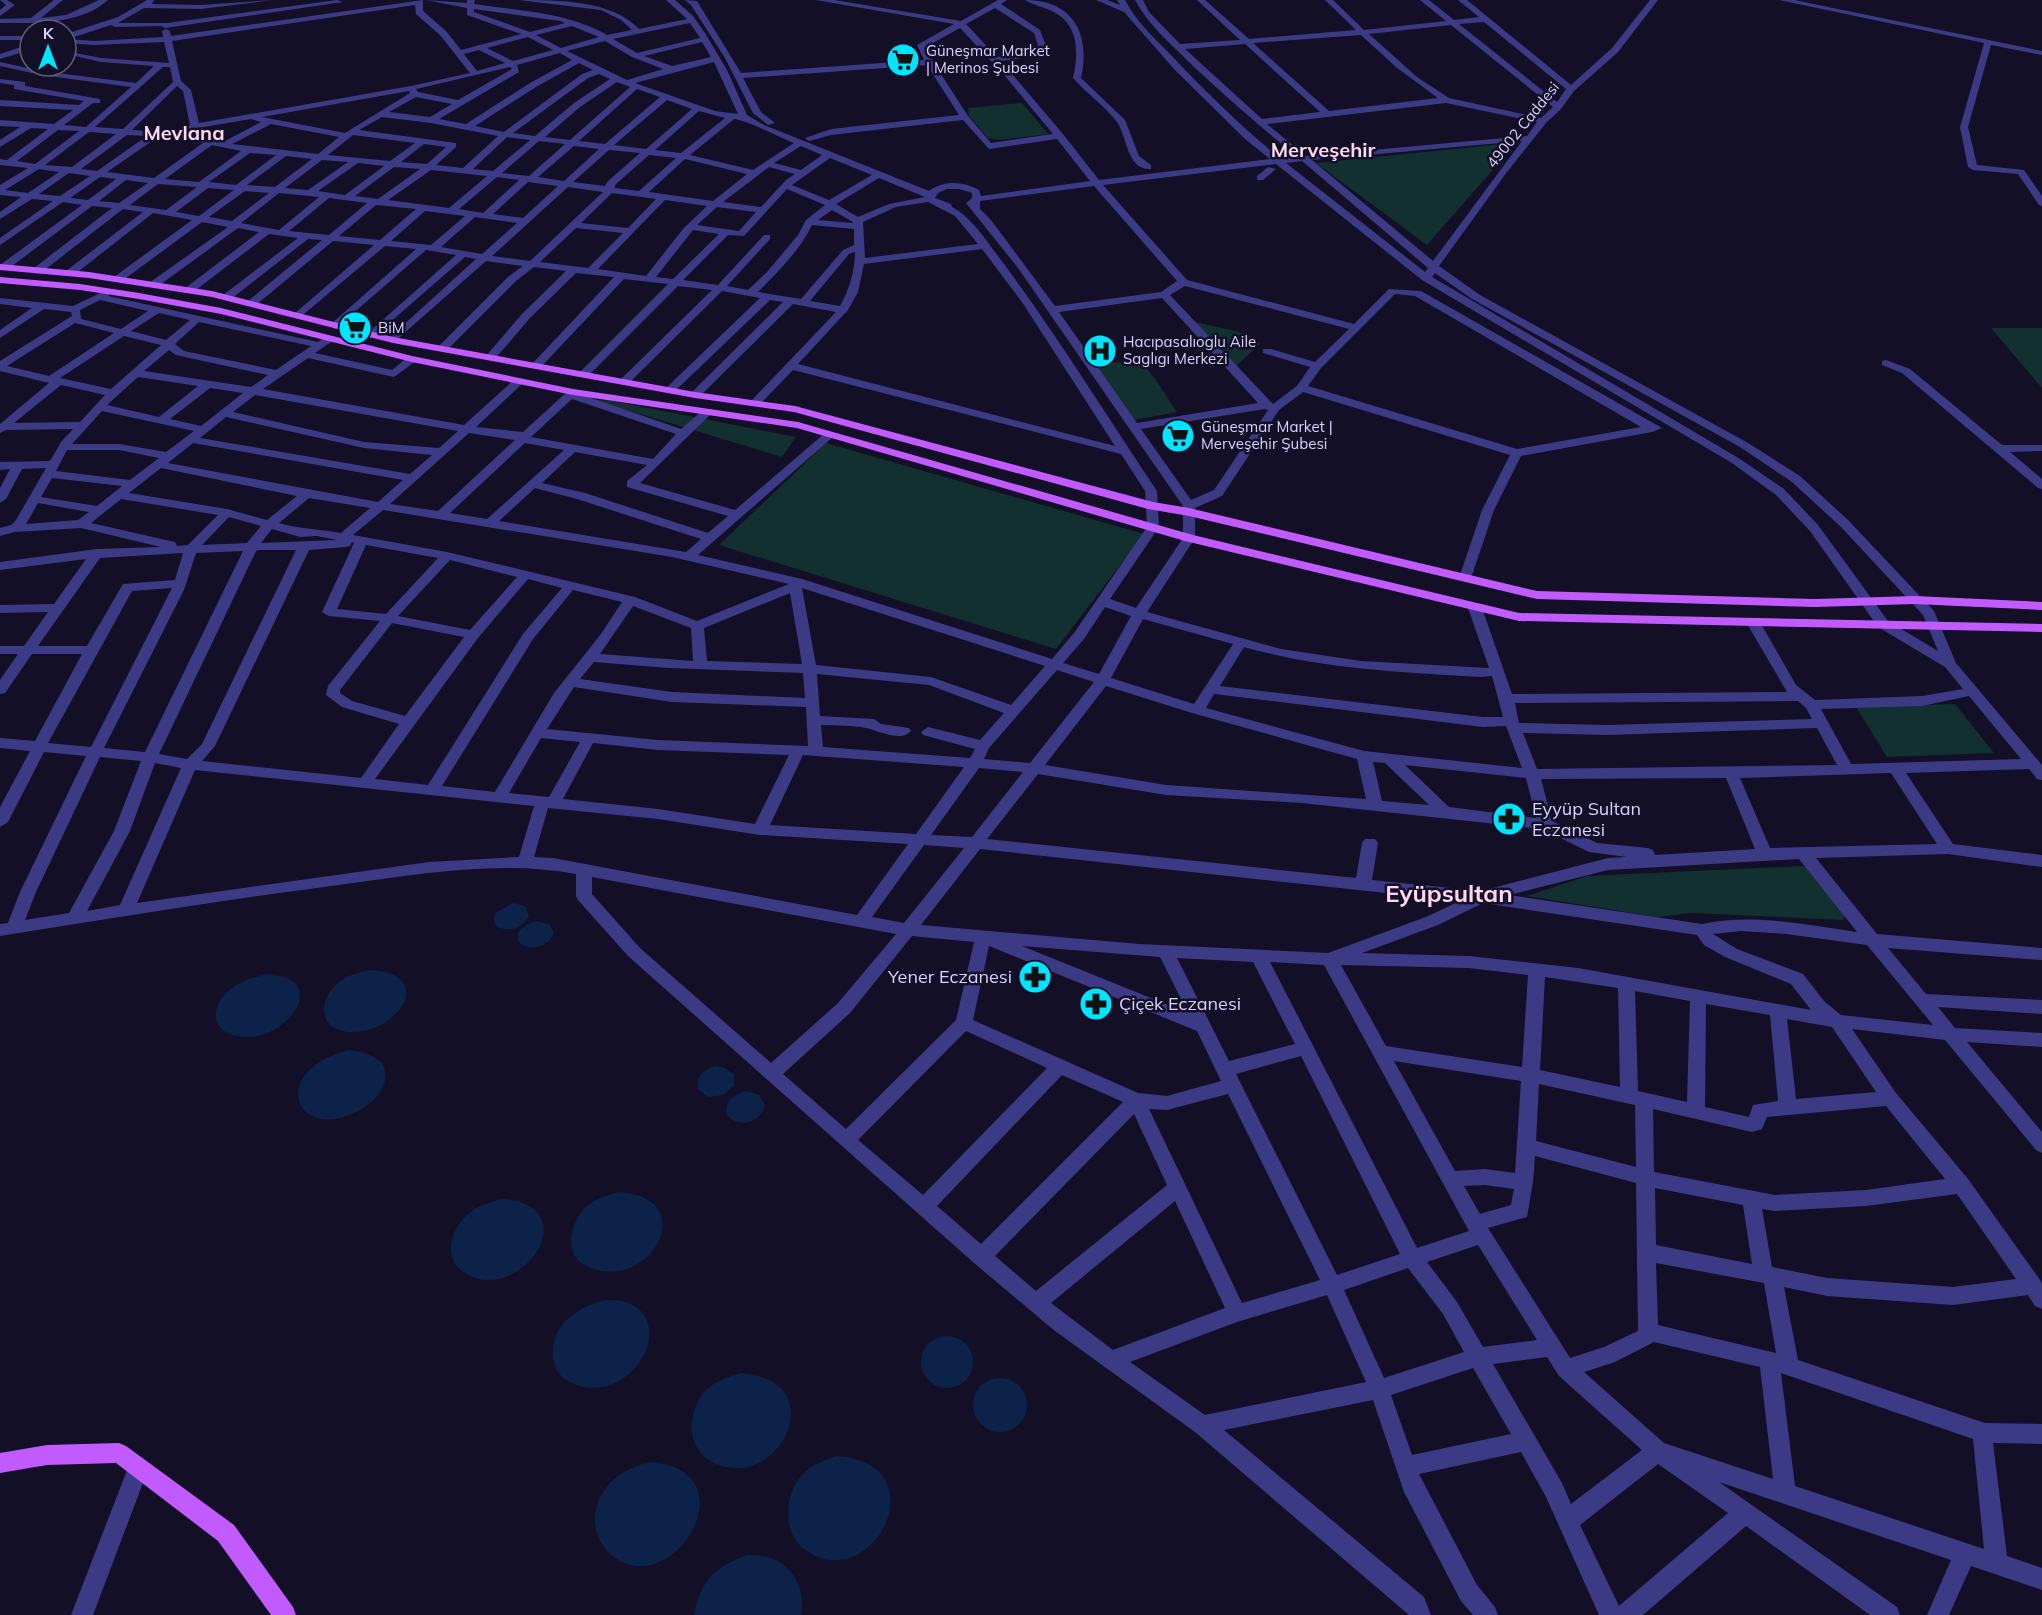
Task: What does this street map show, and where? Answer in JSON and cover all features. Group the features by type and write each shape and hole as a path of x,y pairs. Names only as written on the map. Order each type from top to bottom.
{"main road":[{"path":"2,267 118,279 227,297 335,326 442,350 695,395 795,409 1152,506 1189,509 1537,595 1815,603 1915,600 2042,606"},
{"path":"0,280 221,311 324,341 574,392 798,426 1189,538 1519,617 2042,628"},
{"path":"0,1463 47,1455 119,1453 226,1533 285,1615"}],"street":[{"path":"0,14 11,5 1,0"},
{"path":"36,18 58,0"},
{"path":"51,18 82,13 104,0"},
{"path":"78,53 94,43 118,22 153,0"},
{"path":"144,6 163,8 269,0"},
{"path":"430,0 470,3 573,23 606,38 635,55 671,69"},
{"path":"524,0 563,1 615,13 623,17 636,32"},
{"path":"820,0 960,23 1060,136 1093,178 1183,282 1355,327"},
{"path":"1029,0 1061,13 1075,25 1082,57 1077,78 1122,122 1135,157 1148,167"},
{"path":"1100,0 1125,10"},
{"path":"1121,0 1125,10 1248,142 1267,152 1275,165 1295,173 1426,278 1543,350 1736,461 1780,492 1814,528 1883,624 1950,664 2038,770"},
{"path":"1139,0 1146,13 1178,47 1260,122 1435,268 1484,302 1744,445 1796,479 1845,524 1915,600 1935,625 1950,664"},
{"path":"1202,0 1326,114"},
{"path":"1329,0 1434,94 1446,100 1543,121"},
{"path":"1424,0 1558,107"},
{"path":"1462,0 1571,89"},
{"name":"49002 Caddesi","path":"1417,293 1504,170 1543,121 1558,107 1571,89 1616,50 1654,0"},
{"path":"1783,0 2042,53"},
{"path":"78,35 118,22 164,25 339,1 345,13"},
{"path":"78,55 124,51 169,39 419,1 419,12 443,33 475,74"},
{"path":"686,1 692,20 737,98 743,116"},
{"path":"686,1 738,75 757,113 766,121 930,185 987,187 1068,176"},
{"path":"994,60 1028,55 1042,46 1037,32 999,2 920,46 965,117 989,146 1060,136"},
{"path":"470,3 470,13 530,35 616,79 698,108 732,117 743,116 761,127 879,174 933,199 958,214 985,246 1060,351 1151,491 1153,527 1079,636 983,746 975,763 861,921"},
{"path":"163,8 164,25 177,82 187,90 195,126"},
{"path":"1178,47 1363,32 1486,19"},
{"path":"181,136 195,126 246,116 413,91 606,38 692,20"},
{"path":"0,21 18,21"},
{"path":"460,53 573,23"},
{"path":"0,38 18,38"},
{"path":"635,55 704,39"},
{"path":"78,41 94,43 175,66"},
{"path":"1988,43 1964,127 1968,153 1973,167 2021,172 2042,202"},
{"path":"430,120 516,70 513,64 480,48"},
{"path":"0,57 18,51"},
{"path":"485,216 572,143 631,84 671,69 716,59"},
{"path":"468,127 578,60"},
{"path":"738,75 931,62"},
{"path":"0,64 18,68"},
{"path":"0,190 38,166 88,129 162,64"},
{"path":"466,170 497,142 585,76 599,71"},
{"path":"0,98 34,78"},
{"path":"76,78 136,85"},
{"path":"450,212 585,99 616,79"},
{"path":"0,81 115,104"},
{"path":"0,216 71,170 126,130 177,82"},
{"path":"413,91 459,103"},
{"path":"153,285 234,225 317,157 413,91"},
{"path":"393,340 527,221 607,146 667,96"},
{"path":"1,173 8,162 91,100"},
{"path":"1260,122 1446,100"},
{"path":"0,103 81,108"},
{"path":"442,350 512,279 533,263 610,190 610,184 698,108"},
{"path":"381,114 430,120 508,135 684,156 754,173"},
{"path":"246,116 348,134 453,145 429,167 330,238 252,303"},
{"path":"641,194 732,117"},
{"path":"810,138 831,132 965,117"},
{"path":"224,145 269,121"},
{"path":"0,123 126,130 181,136 248,150 466,170 762,210"},
{"path":"345,199 446,124"},
{"path":"2,142 29,125"},
{"path":"0,242 156,134"},
{"path":"1079,175 1093,178 1242,164 1275,165 1304,160 1530,138"},
{"path":"38,270 210,142"},
{"path":"648,280 691,227 717,203 766,164 800,143"},
{"path":"809,222 857,224 880,208 933,199 962,206 975,200 1148,167 1291,148"},
{"path":"168,213 248,150"},
{"path":"118,279 199,220 283,154"},
{"path":"691,227 741,234 786,186 829,154"},
{"path":"310,193 356,161"},
{"path":"8,162 156,181 310,193 527,221"},
{"path":"766,164 803,173"},
{"path":"1260,178 1275,165"},
{"path":"751,293 771,274 796,244 809,222 828,209 830,204 879,174"},
{"path":"2,267 126,176"},
{"path":"753,404 843,310 853,292 860,262 857,224 830,204 799,189 786,186"},
{"path":"933,199 935,190 946,186"},
{"path":"771,1074 844,1008 908,930 1032,768 1103,680 1139,614 1189,538 1189,509 1052,310 988,222 975,210 976,192 967,188"},
{"path":"0,190 151,210 280,233 428,248 485,258 720,288 843,310"},
{"path":"280,233 326,196"},
{"path":"591,271 664,196"},
{"path":"298,316 423,208"},
{"path":"70,273 151,210"},
{"path":"335,326 428,248 473,214"},
{"path":"574,225 630,231"},
{"path":"188,291 268,230"},
{"path":"583,375 725,232"},
{"path":"227,297 307,236"},
{"path":"624,382 720,288 767,237"},
{"path":"804,302 846,252 859,246"},
{"path":"860,262 985,246"},
{"path":"372,335 464,253"},
{"path":"490,358 526,316 574,269"},
{"path":"536,366 621,276"},
{"path":"1052,310 1164,295 1183,282"},
{"path":"1132,427 1271,406 1301,388 1317,366 1393,291 1417,293 1652,429"},
{"path":"0,367 104,294 198,318 324,341"},
{"path":"1164,295 1271,406"},
{"path":"670,390 768,296"},
{"path":"695,395 749,339 792,300"},
{"path":"1,302 43,305 168,344 180,353 277,374"},
{"path":"0,335 43,305"},
{"path":"4,423 54,381 159,309"},
{"path":"15,528 21,522 64,447 82,426 112,393 198,318"},
{"path":"81,524 201,429 324,341"},
{"path":"1267,351 1317,366"},
{"path":"306,354 394,374 412,359"},
{"path":"1886,363 1906,371 2042,485"},
{"path":"791,366 1126,452"},
{"path":"0,367 112,393"},
{"path":"136,373 209,383 522,437 656,463"},
{"path":"342,538 413,478 519,381"},
{"path":"162,420 209,383"},
{"path":"1301,388 1517,453 1674,424"},
{"path":"441,515 522,437 574,392 574,396 683,433"},
{"path":"1189,509 1218,493 1271,406"},
{"path":"99,407 201,429"},
{"path":"708,411 683,433 656,463 631,484 738,515"},
{"path":"223,413 364,444 440,452"},
{"path":"4,423 82,426"},
{"path":"688,557 829,435"},
{"path":"188,439 413,478"},
{"path":"64,447 119,447 168,456"},
{"path":"490,523 574,447"},
{"path":"1999,449 2042,448"},
{"path":"1465,578 1488,510 1517,453"},
{"path":"157,464 307,494 688,557 796,584 1197,711 1364,756 1532,774 1731,773 1895,768 2038,770"},
{"path":"0,466 51,469 133,484"},
{"path":"0,499 18,466"},
{"path":"533,484 581,496 711,538"},
{"path":"74,920 122,831 150,757 251,547 269,525 307,494"},
{"path":"119,495 227,513 300,533 317,532 361,542 447,556 630,600 697,626 796,584"},
{"path":"34,499 100,510"},
{"path":"7,929 28,892 95,752 180,584 191,549 227,513"},
{"path":"0,532 15,528 81,524 191,549"},
{"path":"0,566 97,553 251,547 303,548 361,542"},
{"path":"361,542 329,612 389,618 473,635"},
{"path":"125,912 190,765 208,746 303,548"},
{"path":"0,689 97,553"},
{"path":"409,722 347,704 333,695 333,688 389,618 447,556"},
{"path":"365,783 473,635 525,575"},
{"path":"0,822 37,747 90,650 128,587 180,584"},
{"path":"796,584 810,669 816,751"},
{"path":"433,789 528,637 570,586"},
{"path":"500,796 570,682 606,637 630,600"},
{"path":"1102,601 1139,614 1280,653 1361,664 1481,673 1498,671"},
{"path":"0,609 58,608"},
{"path":"1475,608 1532,774 1545,824"},
{"path":"1753,622 1791,688 1807,700 1822,723 1847,770"},
{"path":"697,626 700,665"},
{"path":"1197,711 1241,642"},
{"path":"0,650 90,650"},
{"path":"590,657 700,665 810,669 931,681 1015,712"},
{"path":"570,682 672,697 812,703"},
{"path":"1210,689 1483,722 1607,730 1822,723"},
{"path":"1507,699 1922,701 1973,691"},
{"path":"813,720 874,724 876,728 904,731"},
{"path":"928,732 983,746"},
{"path":"537,733 658,745 816,751 975,763 1032,768 1166,790 1374,804 1545,824 1594,848 1681,858"},
{"path":"525,861 549,802 589,738"},
{"path":"0,743 150,757 190,765 658,814 760,830 974,843 1481,897 1702,930 1711,927 1753,926 1872,940 2042,954"},
{"path":"760,830 798,751"},
{"path":"1364,756 1374,804"},
{"path":"1388,758 1445,812"},
{"path":"1895,768 1948,849"},
{"path":"1731,773 1765,854"},
{"path":"1363,885 1370,843"},
{"path":"1329,959 1412,929 1481,897 1608,864 1765,854 1948,849 2042,861"},
{"path":"1804,854 1872,940 2042,1145"},
{"path":"7,929 319,882 482,861 525,861 908,930 1166,951 1329,959 1469,962 1626,983 1837,1022 1950,1034 2042,1040"},
{"path":"584,870 584,896 634,952 981,1257 1062,1325 1202,1425 1416,1605 1420,1615"},
{"path":"1702,930 1710,941 1731,953 1797,979 1818,1006 1837,1022 1890,1098 1961,1185 2038,1293"},
{"path":"846,1140 964,1023 983,937"},
{"path":"983,937 1203,1026"},
{"path":"1166,951 1332,1285 1379,1389 1412,1485 1469,1593 1487,1615"},
{"path":"1258,955 1413,1259 1450,1308 1554,1490 1588,1569 1611,1615"},
{"path":"1329,959 1479,1230 1566,1369 1658,1451 1889,1615"},
{"path":"1110,1360 1237,1313 1413,1259 1520,1211 1524,1182 1537,970"},
{"path":"1566,1369 1608,1355 1646,1337 1648,1332 1646,1178 1626,983"},
{"path":"1696,1112 1698,997"},
{"path":"1922,1000 2042,1007"},
{"path":"1778,1011 1788,1109"},
{"path":"964,1023 1136,1100 1167,1103 1304,1048"},
{"path":"1380,1052 1530,1076 1752,1125 1756,1124 1760,1110 1890,1098"},
{"path":"924,1207 1059,1066"},
{"path":"1136,1100 1237,1313"},
{"path":"981,1257 1136,1100"},
{"path":"1526,1146 1646,1178 1775,1203 1866,1198 1961,1185"},
{"path":"1451,1179 1485,1177 1524,1182"},
{"path":"1036,1303 1177,1188"},
{"path":"1751,1199 1789,1368"},
{"path":"1646,1252 1827,1287 1953,1296 2038,1293"},
{"path":"1648,1332 1769,1360 1985,1433 2042,1434"},
{"path":"1202,1425 1379,1389 1478,1357 1553,1347"},
{"path":"1769,1360 1785,1492"},
{"path":"1985,1433 1983,1443 1997,1564"},
{"path":"1405,1467 1526,1441"},
{"path":"1658,1451 2042,1579"},
{"path":"1567,1521 1658,1451"},
{"path":"82,1615 138,1467"},
{"path":"1626,1615 1745,1513"},
{"path":"1938,1615 1965,1554"}],"green space":[{"path":"1022,103 1048,134 1001,140 988,138 969,116 968,108"},
{"path":"1503,144 1513,147 1427,245 1316,163"},
{"path":"1191,321 1248,334 1260,344 1235,367"},
{"path":"1991,328 2042,328 2042,388"},
{"path":"1140,360 1177,412 1134,420 1094,365"},
{"path":"591,399 612,401 796,437 782,457"},
{"path":"826,443 1144,534 1056,649 719,545"},
{"path":"1955,704 1994,753 1887,757 1856,707"},
{"path":"1804,866 1814,873 1846,916 1843,920 1691,913 1657,917 1527,896 1587,876"}],"water":[{"path":"513,903 525,906 529,915 526,920 513,929 498,927 494,923 495,913"},
{"path":"537,921 549,924 554,933 551,938 538,947 522,945 518,941 520,930"},
{"path":"371,970 392,974 403,982 406,993 403,1004 395,1015 382,1024 366,1030 349,1032 338,1030 326,1019 324,1011 328,995 341,981"},
{"path":"267,974 287,978 297,986 300,996 296,1008 288,1019 275,1029 261,1035 245,1037 224,1031 216,1017 220,1000 236,985"},
{"path":"349,1050 369,1055 384,1067 385,1081 379,1094 362,1109 339,1118 320,1119 307,1112 299,1101 299,1087 307,1073 323,1060"},
{"path":"716,1066 723,1067 734,1074 734,1086 723,1095 708,1097 698,1089 698,1080 704,1071"},
{"path":"746,1091 759,1095 765,1105 763,1111 754,1120 737,1122 727,1115 728,1102 737,1094"},
{"path":"619,1192 645,1198 659,1210 663,1226 658,1242 647,1257 630,1268 609,1272 586,1266 578,1261 571,1246 576,1220 594,1201"},
{"path":"502,1199 527,1205 541,1217 544,1233 538,1250 526,1265 509,1276 489,1280 468,1275 454,1262 451,1246 456,1228 476,1208"},
{"path":"604,1300 622,1301 640,1310 648,1325 649,1342 642,1359 629,1374 611,1385 591,1388 562,1377 553,1359 553,1347 555,1337 566,1320 584,1308"},
{"path":"947,1336 957,1338 965,1344 971,1352 973,1362 971,1372 965,1380 957,1386 947,1388 937,1386 929,1380 923,1372 921,1362 923,1352 929,1344 937,1338"},
{"path":"741,1373 770,1380 786,1395 791,1413 787,1433 775,1451 758,1463 736,1468 712,1462 703,1456 693,1439 692,1419 705,1391 717,1382"},
{"path":"1000,1378 1010,1380 1019,1386 1025,1395 1027,1405 1025,1415 1019,1424 1010,1430 1000,1432 990,1430 981,1424 975,1415 973,1405 975,1395 981,1386 990,1380"},
{"path":"837,1456 869,1464 886,1481 891,1502 885,1524 872,1544 853,1557 829,1560 804,1549 797,1542 792,1533 788,1513 792,1493 802,1475 814,1465"},
{"path":"650,1462 680,1470 696,1485 700,1505 695,1526 682,1546 664,1560 643,1566 620,1561 610,1554 602,1545 595,1523 599,1500 613,1480 630,1469"},
{"path":"749,1555 766,1556 785,1566 791,1572 800,1588 801,1615 694,1615 701,1592 711,1576 727,1564"}],"place":[{"name":"Güneşmar Market | Merinos Şubesi","path":"903,60"},
{"name":"BiM","path":"355,328"},
{"name":"Hacıpasalıoglu Aile Saglıgı Merkezi","path":"1100,351"},
{"name":"Güneşmar Market | Merveşehir Şubesi","path":"1178,436"},
{"name":"Eyyüp Sultan Eczanesi","path":"1509,819"},
{"name":"Yener Eczanesi","path":"1035,977"},
{"name":"Çiçek Eczanesi","path":"1096,1004"}],"district":[{"name":"Mevlana","path":"184,133"},
{"name":"Merveşehir","path":"1323,150"},
{"name":"Eyüpsultan","path":"1449,894"}]}
